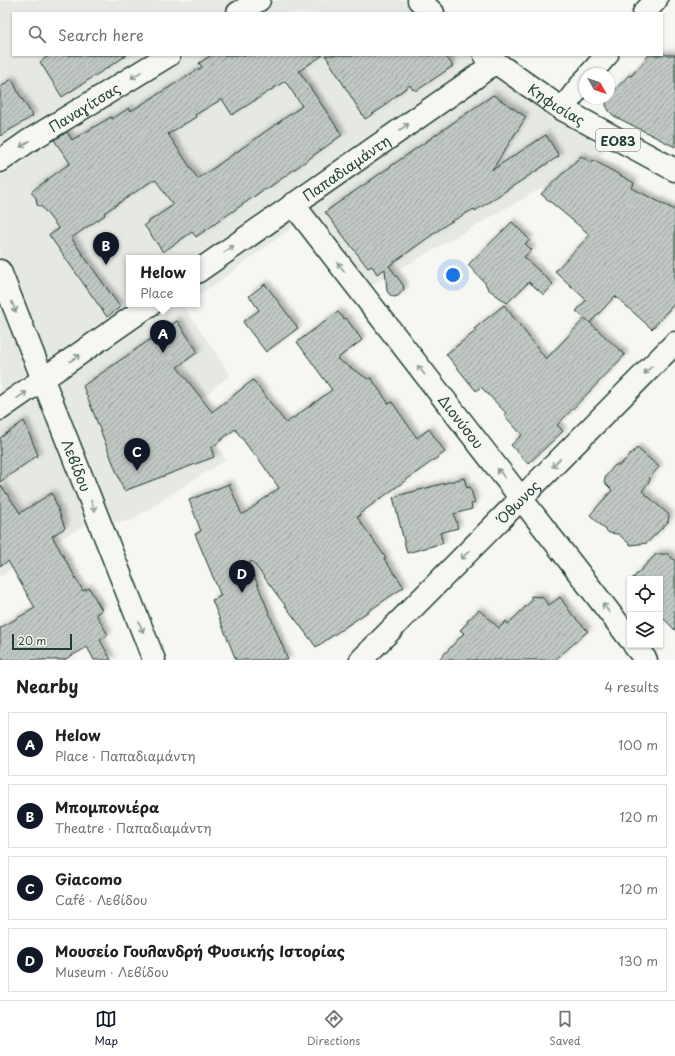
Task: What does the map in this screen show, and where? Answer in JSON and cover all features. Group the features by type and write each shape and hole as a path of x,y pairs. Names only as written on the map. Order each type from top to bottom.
{"street":[{"path":"240,12 259,0"},
{"path":"418,0 432,12"},
{"path":"645,12 656,0"},
{"name":"Παναγίτσας","path":"0,160 167,56"},
{"path":"595,68 606,56"},
{"name":"Κηφισίας","path":"490,58 562,109 675,170"},
{"name":"Παπαδιαμάντη","path":"200,270 473,79 490,58"},
{"path":"562,109 579,88"},
{"name":"Διονύσου","path":"293,204 627,635"},
{"name":"Λεβίδου","path":"0,270 149,658"},
{"path":"0,409 147,307"},
{"name":"Όθωνος","path":"361,660 675,343"},
{"path":"636,648 646,660"}],"shaded area":[{"path":"0,0 434,0 448,12 12,12 12,56 497,56 605,152 368,287 309,215 200,295 200,255 126,255 126,307 184,307 230,375 200,400 225,460 130,521 86,524 0,576"}],"building":[{"path":"675,55 675,147 614,116 609,111 606,104 615,104 615,90 629,75 631,76 648,56"},
{"path":"49,56 125,56 62,97 40,62"},
{"path":"210,56 322,56 299,71 342,135 267,189 266,188 196,237 192,232 163,252 144,225 173,205 155,179 104,213 105,215 71,238 120,307 107,317 49,235 59,229 42,207 37,205 36,198 31,192 70,163 54,140 67,132 72,140 111,117 112,119 129,108 131,111 202,67 199,63","holes":["285,81 302,106 198,179 168,134 196,117 195,115 222,99 232,115"]},
{"path":"326,56 446,56 453,66 416,91 415,89 413,90 410,85 384,105 385,106 365,119"},
{"path":"12,79 19,94 33,116 0,136 0,87"},
{"path":"493,95 526,117 492,170 546,135 559,156 475,211 474,209 447,224 389,266 403,285 404,289 398,296 394,297 390,295 387,291 385,269 377,274 372,266 368,268 325,212"},
{"path":"581,156 591,163 593,160 634,183 632,188 675,210 675,303 652,329 615,296 590,323 576,311 586,300 555,271 590,235 541,194"},
{"path":"512,222 530,240 525,244 532,250 524,257 553,284 544,295 529,282 507,303 488,289 485,283 468,265"},
{"path":"265,284 298,328 266,352 243,322 259,310 249,296"},
{"path":"504,305 546,359 585,318 625,355 557,425 563,431 528,464 511,445 522,435 504,415 506,413 481,387 476,391 446,354 476,331 474,329"},
{"path":"338,312 344,319 346,318 362,340 337,359 368,379 371,378 389,404 392,402 417,438 429,429 445,452 359,514 360,516 357,517 386,558 384,559 404,587 316,647 252,561 249,563 288,660 236,660 212,600 221,596 195,534 201,531 189,500 229,484 242,515 279,488 256,455 255,456 235,429 211,448 214,457 124,491 83,386 177,321 198,352 177,367 212,412 253,380 286,423 332,390 297,342"},
{"path":"24,421 38,455 0,482 0,438"},
{"path":"637,448 659,467 650,477 650,480 642,491 669,515 668,522 647,543 631,545 618,534 609,533 590,515 612,490 604,482 606,476 615,465 620,465"},
{"path":"464,478 467,488 470,487 475,503 471,504 472,509 454,514 458,528 440,533 443,543 407,553 393,497"},
{"path":"0,484 20,513 52,493 65,528 52,536 83,591 89,588 102,610 96,614 108,635 100,640 111,660 94,660 87,647 64,660 0,660 0,628 35,608 8,561 0,566"},
{"path":"656,554 668,554 675,561 675,630 663,618 663,576 635,576"},
{"path":"531,596 542,597 549,605 560,597 573,616 588,631 555,660 439,660 464,633 460,630 479,610 499,628 506,621 508,624 531,601"}],"place":[{"name":"Μπομπονιέρα","path":"106,265"},
{"name":"Helow","path":"163,353"},
{"name":"Giacomo","path":"137,471"},
{"name":"Μουσείο Γουλανδρή Φυσικής Ιστορίας","path":"242,593"}]}
